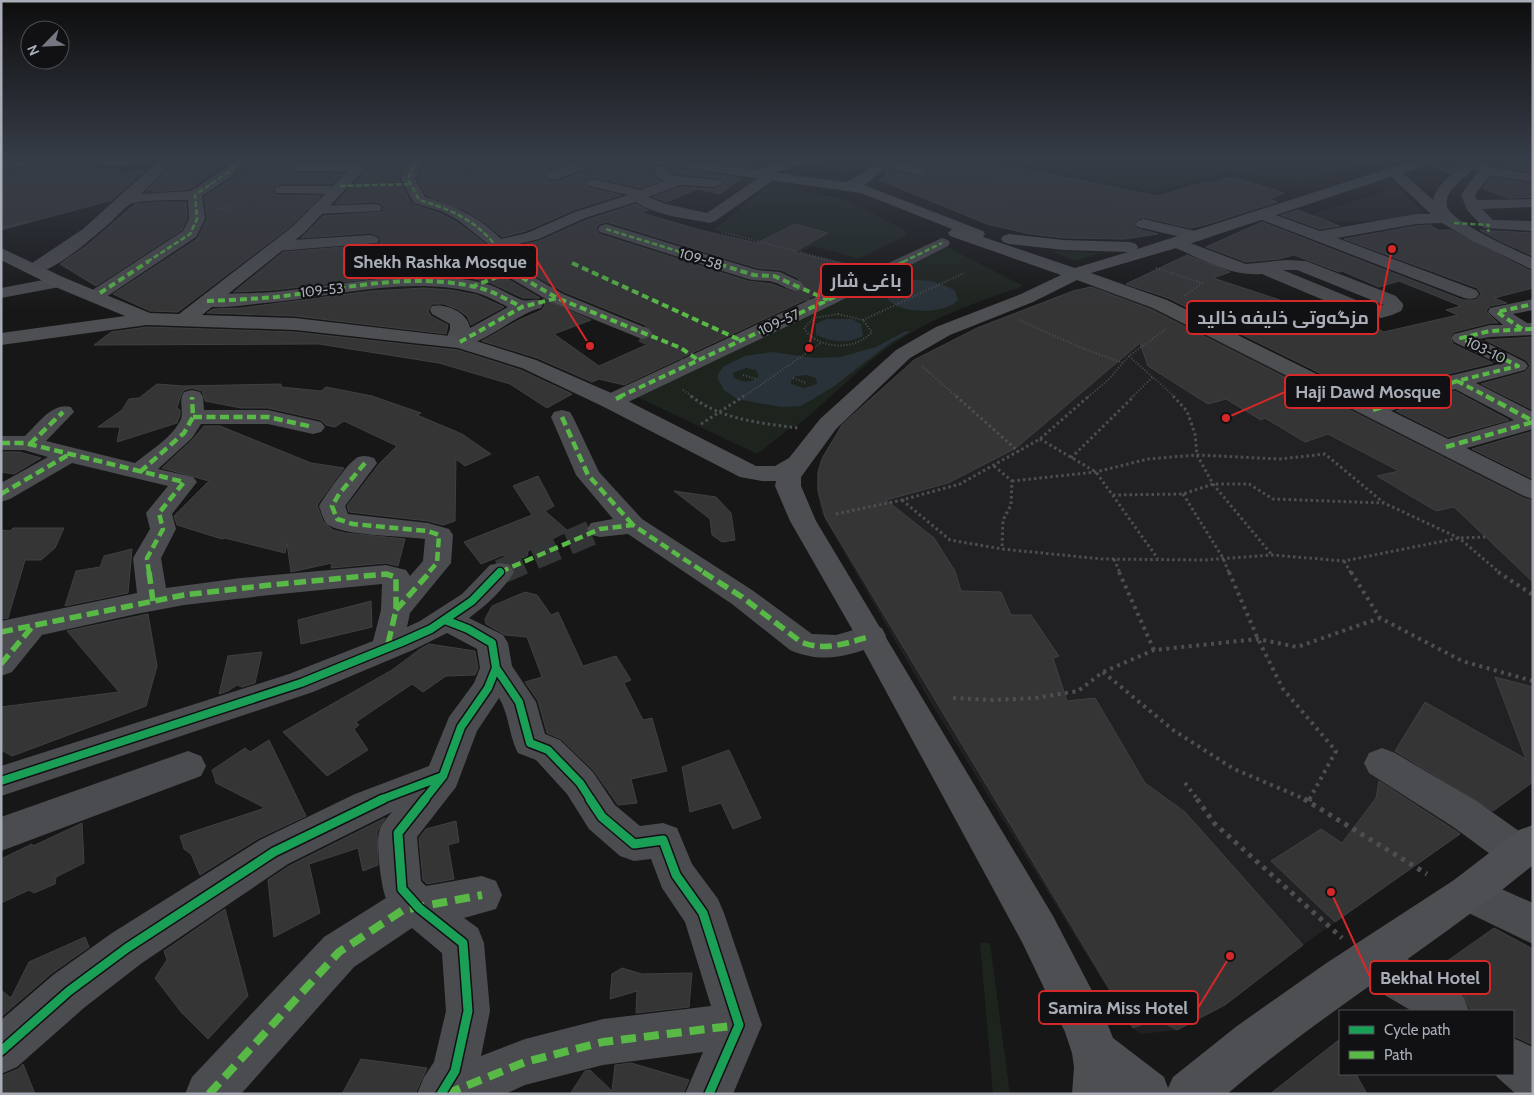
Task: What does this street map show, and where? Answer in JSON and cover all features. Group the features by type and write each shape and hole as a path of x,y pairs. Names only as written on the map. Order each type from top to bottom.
{"main road":[{"path":"903,209 954,235 1000,254 1026,284"},
{"path":"1147,1094 1096,1074 1086,1026 1038,930 871,636 803,521 788,486 789,477 828,424 883,371 904,354 1026,284 1080,271 1177,243 1280,209"},
{"path":"184,320 298,230 316,210"},
{"path":"954,235 1148,250"},
{"path":"954,235 1080,271 1190,318 1533,491"},
{"path":"1134,294 1121,277 1127,264 1148,250"},
{"path":"1,253 59,282 147,319"},
{"path":"1,339 147,319 295,324 457,342 538,368 618,405 749,472 777,473 790,469 798,463"},
{"path":"1190,1094 1253,1042 1367,961 1468,893 1529,846"}],"street":[{"path":"35,269 55,258 115,209"},
{"path":"100,292 190,234 197,219 195,209"},
{"path":"316,210 342,209"},
{"path":"447,209 463,217 494,241 516,274 557,298 642,333"},
{"path":"497,245 533,236 580,214 600,209"},
{"path":"642,214 655,209"},
{"path":"670,209 710,218 723,209"},
{"path":"1435,209 1445,218 1477,237 1533,265"},
{"path":"1441,209 1445,218"},
{"path":"1474,209 1489,228 1533,256"},
{"path":"1262,215 1470,294 1458,297"},
{"path":"1320,236 1416,219 1445,218"},
{"name":"109-58","path":"624,222 606,229 754,275 774,276 795,286"},
{"path":"1143,224 1198,236"},
{"path":"1489,228 1533,226"},
{"path":"298,230 353,228"},
{"name":"109-57","path":"616,398 672,371 695,357 823,298 883,274 954,235"},
{"path":"277,246 371,240"},
{"path":"1177,243 1233,266 1247,269 1284,264 1300,265 1390,300 1394,304 1394,308 1388,312 1375,312 1359,308 1263,268"},
{"path":"471,287 513,271"},
{"name":"109-53","path":"207,301 236,302 285,294 432,281 482,289 522,307"},
{"path":"1,293 59,282"},
{"path":"457,342 522,307 557,298"},
{"path":"217,320 236,302"},
{"path":"1527,329 1498,312 1533,304"},
{"path":"440,310 458,320 461,325 457,342"},
{"name":"103-10","path":"1457,381 1518,366 1461,338 1490,331 1527,329"},
{"path":"1373,410 1457,381 1533,421"},
{"path":"140,472 184,432 192,407 225,416 268,417 313,427"},
{"path":"30,444 63,412"},
{"path":"562,417 588,475 633,525 742,597 800,642 810,647 820,649 871,636"},
{"path":"1446,447 1533,421"},
{"path":"1,443 30,444 68,455 184,482 159,513 163,529 147,558 153,600"},
{"path":"1,494 68,455"},
{"path":"365,463 339,494 332,506 337,519 353,524 428,531 438,535 437,563 396,610"},
{"path":"600,529 633,525"},
{"path":"1,781 301,682 387,648 431,629 445,620 472,601 500,572"},
{"path":"1,632 153,600 212,591 386,574 396,577 396,610 387,648"},
{"path":"445,620 468,629 492,642 496,668 519,702 530,743 548,750 580,783 602,817 634,844 663,840 676,875 703,912 739,1024 709,1094"},
{"path":"1,664 32,627"},
{"path":"441,1094 455,1071 468,1012 463,943 419,908 402,889 398,833 443,776 461,727 488,688 496,668"},
{"path":"1382,763 1465,814 1529,846"},
{"path":"1,834 188,766"},
{"path":"1,1051 68,992 112,959 274,852 368,805 443,776"},
{"path":"1468,893 1533,924"},
{"path":"210,1094 339,952 403,910 482,895"},
{"path":"1367,961 1428,996 1447,1010"},
{"path":"446,1094 524,1062 603,1042 739,1024"},
{"path":"1514,1062 1533,1077"}],"path":[{"path":"710,218 706,228 883,274"},
{"path":"1,228 30,221"},
{"path":"1153,267 1202,283 1178,300"},
{"path":"862,320 964,273"},
{"path":"830,314 847,315 862,320 868,323 872,332 865,340 850,344 822,343 814,340 805,332 804,328 809,321 830,314"},
{"path":"1018,320 1082,348 1123,363"},
{"path":"836,514 902,500 960,484 1019,452 1040,439 1109,379 1129,356 1172,325"},
{"path":"696,428 822,343"},
{"path":"1129,356 1187,411 1195,434 1197,455 1213,484 1272,556"},
{"path":"922,366 1019,452"},
{"path":"672,371 674,381 698,403 720,413 754,422 798,428"},
{"path":"743,375 756,379"},
{"path":"1071,458 1153,377"},
{"path":"793,378 806,383"},
{"path":"1040,439 1096,472 1158,559"},
{"path":"994,466 1012,481 1096,472 1148,459 1197,455 1280,459 1325,454 1384,503 1459,538 1499,572 1533,595"},
{"path":"1002,549 1003,520 1011,505 1012,481"},
{"path":"1113,495 1184,494 1213,484 1249,484 1273,500 1384,503"},
{"path":"1184,494 1223,558 1258,639 1283,689 1336,751 1308,802"},
{"path":"902,500 950,540 1002,549 1114,559 1272,556 1344,561 1459,538 1485,537"},
{"path":"1114,559 1154,650"},
{"path":"1344,561 1380,618 1462,661 1533,681"},
{"path":"953,698 1027,699 1078,691 1103,672 1154,650 1258,639 1297,647 1380,618"},
{"path":"1103,672 1173,730 1234,769 1308,802 1427,874"},
{"path":"1185,782 1214,823 1367,961"}],"shaded area":[{"path":"739,209 864,209 903,229 908,235 859,259 813,246 801,252 714,230"},
{"path":"1329,209 1419,209 1424,214 1397,221 1333,222 1310,215"},
{"path":"947,247 1023,286 973,304 908,334 869,363 799,424 789,429 757,454 629,393"},
{"path":"1049,250 1100,253 1075,261"},
{"path":"911,280 929,281 945,285 955,291 958,300 942,309 918,311 897,306 884,293 892,284"},
{"path":"1100,287 1137,299 1533,498 1533,782 1303,945 1225,1005 1177,1030 1141,1034 1131,1027 931,703 822,514 817,492 817,475 820,460 846,419 914,360 976,328 1072,291"},
{"path":"826,319 852,319 861,324 863,336 858,339 840,341 816,335 816,324"},
{"path":"906,331 910,332 890,343 833,387 801,406 781,407 737,399 724,390 718,379 718,374 724,366 745,356 772,352 814,358 840,357 876,347","holes":["746,368 756,370 759,376 747,382 734,378 733,373","807,375 816,378 817,384 804,388 791,384 791,381 796,376"]},
{"path":"980,943 990,943 1010,1094 993,1094"}],"building":[{"path":"1,209 78,209 1,230"},
{"path":"129,209 186,209 187,219 182,230 96,286 60,264 86,246"},
{"path":"206,209 308,209 291,226 178,312 150,311 113,294 197,239 207,219"},
{"path":"383,209 428,209 457,222 487,245 509,280 540,298 523,298 491,283 471,278 412,274 274,290 234,292 283,252 379,244 381,241 379,236 371,233 301,238 323,216 382,212"},
{"path":"461,209 577,209 526,231 502,237"},
{"path":"620,209 646,209 648,210 642,213 700,230 757,243 795,224 828,233 794,252 869,270 624,385 599,379 592,382 537,358 482,341 519,320 542,310 545,305 543,299 591,320 554,334 599,366 655,341 650,339 654,333 650,327 564,292 523,269 509,248 539,241 586,220","holes":["607,222 757,268 781,270 802,280 806,286 801,292 793,292 772,284 748,281 599,234 596,228 599,224"]},
{"path":"951,209 1255,209 1190,228 1142,217 1134,225 1138,229 1158,234 1124,239 1064,238 1030,234 987,224"},
{"path":"1298,210 1340,226 1320,229 1281,215"},
{"path":"1262,222 1463,300 1476,300 1481,294 1477,288 1344,239 1416,226 1430,225 1438,230 1451,230 1533,272 1533,288 1494,298 1507,303 1490,306 1486,311 1498,323 1490,323 1454,332 1450,337 1453,344 1493,363 1448,374 1374,400 1168,298 1126,284 1187,255 1230,272 1213,278 1301,307 1320,302 1384,332 1458,315 1446,310 1461,306 1399,281 1379,287 1342,271 1339,272 1294,255 1279,259 1246,262 1206,247"},
{"path":"1480,230 1533,233 1533,256 1500,241"},
{"path":"1091,287 1152,310 1523,498 1533,501 1533,582 1454,507 1436,511 1377,476 1399,471 1328,434 1305,442 1265,418 1261,420 1226,399 1208,404 1148,366 1140,343 1016,448 948,483 886,500 934,538 955,571 961,591 1001,592 1011,615 1031,615 1059,656 1053,658 1067,701 1095,698 1145,783 1185,812 1303,945 1225,1005 1177,1030 1156,1019 1133,1028 825,517 818,490 818,472 823,457 842,425 914,360 977,328 1073,291"},
{"path":"424,288 451,290 477,295 504,307 471,325 467,316 457,309 444,304 432,304 428,311 431,316 448,325 446,334 295,316 207,313 213,309 241,308 371,291"},
{"path":"147,327 295,332 458,350 521,370 572,394 547,408 510,384 439,363 319,344 94,345 111,332"},
{"path":"1533,337 1533,410 1481,384 1525,372 1530,366 1526,360 1485,340"},
{"path":"157,384 183,386 281,384 281,387 321,391 326,387 372,396 421,413 417,415 462,434 491,454 465,466 456,459 455,521 443,525 428,521 349,512 347,506 379,464 397,446 344,421 335,427 326,425 321,420 268,408 241,408 205,401 202,391 192,388 184,390 181,395 177,408 180,410 180,415 177,423 117,442 120,427 98,427 122,410 129,399 139,398"},
{"path":"1455,391 1509,420 1448,437 1396,411"},
{"path":"204,426 220,426 311,463 344,468 317,505 323,521 333,530 345,533 405,539 398,566 386,563 331,568 332,563 291,572 287,543 285,553 225,538 222,539 177,525 174,516 209,481 162,468"},
{"path":"1533,431 1533,479 1472,449"},
{"path":"1,452 19,452 41,458 14,474 1,472"},
{"path":"538,476 554,506 545,511 568,531 528,551 527,556 511,562 503,555 481,564 464,542 532,515 513,486"},
{"path":"674,491 716,497 731,513 735,540 722,542 712,535 710,519"},
{"path":"13,528 64,528 55,548 41,560 25,560 8,618 1,619 1,530 10,531"},
{"path":"132,549 128,593 65,606 76,571 100,567 104,556"},
{"path":"525,592 537,595 551,615 558,612 583,666 616,656 631,680 624,683 643,720 652,718 667,771 631,779 637,803 618,805 594,771 561,739 547,733 538,701 525,682 542,677 527,637 505,635 486,624 485,619 492,606"},
{"path":"371,601 372,627 301,644 298,620"},
{"path":"148,614 157,666 146,706 12,756 1,750 1,707 119,692 67,631"},
{"path":"429,644 475,651 478,668 475,675 446,676 423,692 412,684 356,722 359,725 354,729 368,750 327,776 283,732 392,670"},
{"path":"262,652 255,683 242,687 237,685 219,694 228,656"},
{"path":"1495,677 1533,687 1533,782 1493,811 1395,751 1425,702 1526,759"},
{"path":"269,740 306,816 259,838 200,875 191,854 184,849 180,836 265,808 216,783 212,770 245,748 250,752"},
{"path":"729,750 761,818 733,829 721,803 690,812 682,767"},
{"path":"1379,781 1460,834 1335,922 1271,861 1321,829 1342,843 1376,798"},
{"path":"385,818 377,832 378,865 363,871 358,848 309,864 320,913 274,937 268,880 289,866"},
{"path":"456,821 459,842 448,845 454,879 427,884 423,880 419,838 426,829"},
{"path":"82,823 84,863 56,877 55,884 34,893 29,890 1,903 1,859"},
{"path":"225,909 248,996 208,1039 181,1012 155,978 167,960 164,951"},
{"path":"1494,928 1533,949 1533,1045 1514,1036 1514,1010 1470,1010 1462,993 1433,971"},
{"path":"85,937 89,947 52,973 1,1017 1,990 11,998 29,962"},
{"path":"622,968 642,974 692,973 689,1007 636,1013 637,991 610,999 612,974"},
{"path":"1339,1040 1339,1075 1357,1075 1367,1094 1270,1094"},
{"path":"361,1059 427,1068 415,1094 342,1094"},
{"path":"631,1063 689,1080 683,1094 570,1094 585,1071 590,1070 612,1091 615,1065"},
{"path":"23,1064 35,1094 1,1094 1,1076 18,1069"}],"tunnel":[{"path":"1080,209 1143,224"},
{"path":"795,286 818,296"},
{"path":"642,333 692,354"},
{"path":"500,572 600,529"}],"marked path":[{"path":"100,293 190,234 197,219 196,209"},
{"path":"448,209 463,217 494,241 516,274 557,298 681,348 698,360"},
{"path":"1454,223 1489,225 1487,227 1489,232"},
{"path":"606,229 754,275 774,276 828,300"},
{"path":"616,399 828,300 942,243"},
{"path":"572,263 740,340"},
{"path":"471,287 513,271"},
{"path":"207,301 275,297 378,283 412,281 480,288 522,307"},
{"path":"460,342 522,307 557,298"},
{"path":"1522,329 1497,312 1533,304"},
{"path":"1373,410 1457,381 1518,366 1461,338 1490,331 1533,329"},
{"path":"1457,381 1533,421"},
{"path":"140,472 184,433 193,417 192,397"},
{"path":"30,444 63,412"},
{"path":"193,417 268,417 313,427"},
{"path":"562,417 588,475 633,525"},
{"path":"1446,447 1533,422"},
{"path":"1,443 25,443 184,482 159,513 163,529 147,558 153,601"},
{"path":"1,494 68,455"},
{"path":"365,463 339,494 332,506 337,519 353,524 428,531 439,535 437,563 396,610"},
{"path":"500,572 600,529 633,525 742,597 801,642 818,647 827,647 871,636"},
{"path":"1,632 184,595 386,574 396,577 396,610 387,648"},
{"path":"1,664 32,627"},
{"path":"209,1094 339,952 403,910 482,895"},
{"path":"446,1094 525,1062 603,1042 739,1025"}],"cycle path":[{"path":"1,781 301,683 402,642 431,629 472,601 500,572"},
{"path":"441,1094 455,1071 468,1011 463,943 419,908 402,889 398,833 443,776 461,727 488,688 496,668 492,643 468,629 445,620"},
{"path":"496,668 519,702 530,743 548,750 580,783 602,817 634,844 663,840 676,875 703,913 739,1025 709,1094"},
{"path":"1,1051 69,991 127,948 274,852 368,805 443,776"}],"place":[{"name":"مزگه‌وتی خلیفه‌ خالید","path":"1392,249"},
{"name":"Shekh Rashka Mosque","path":"590,346"},
{"name":"باغی شار","path":"809,348"},
{"name":"Haji Dawd Mosque","path":"1226,418"},
{"name":"Bekhal Hotel","path":"1331,892"},
{"name":"Samira Miss Hotel","path":"1230,956"}]}
